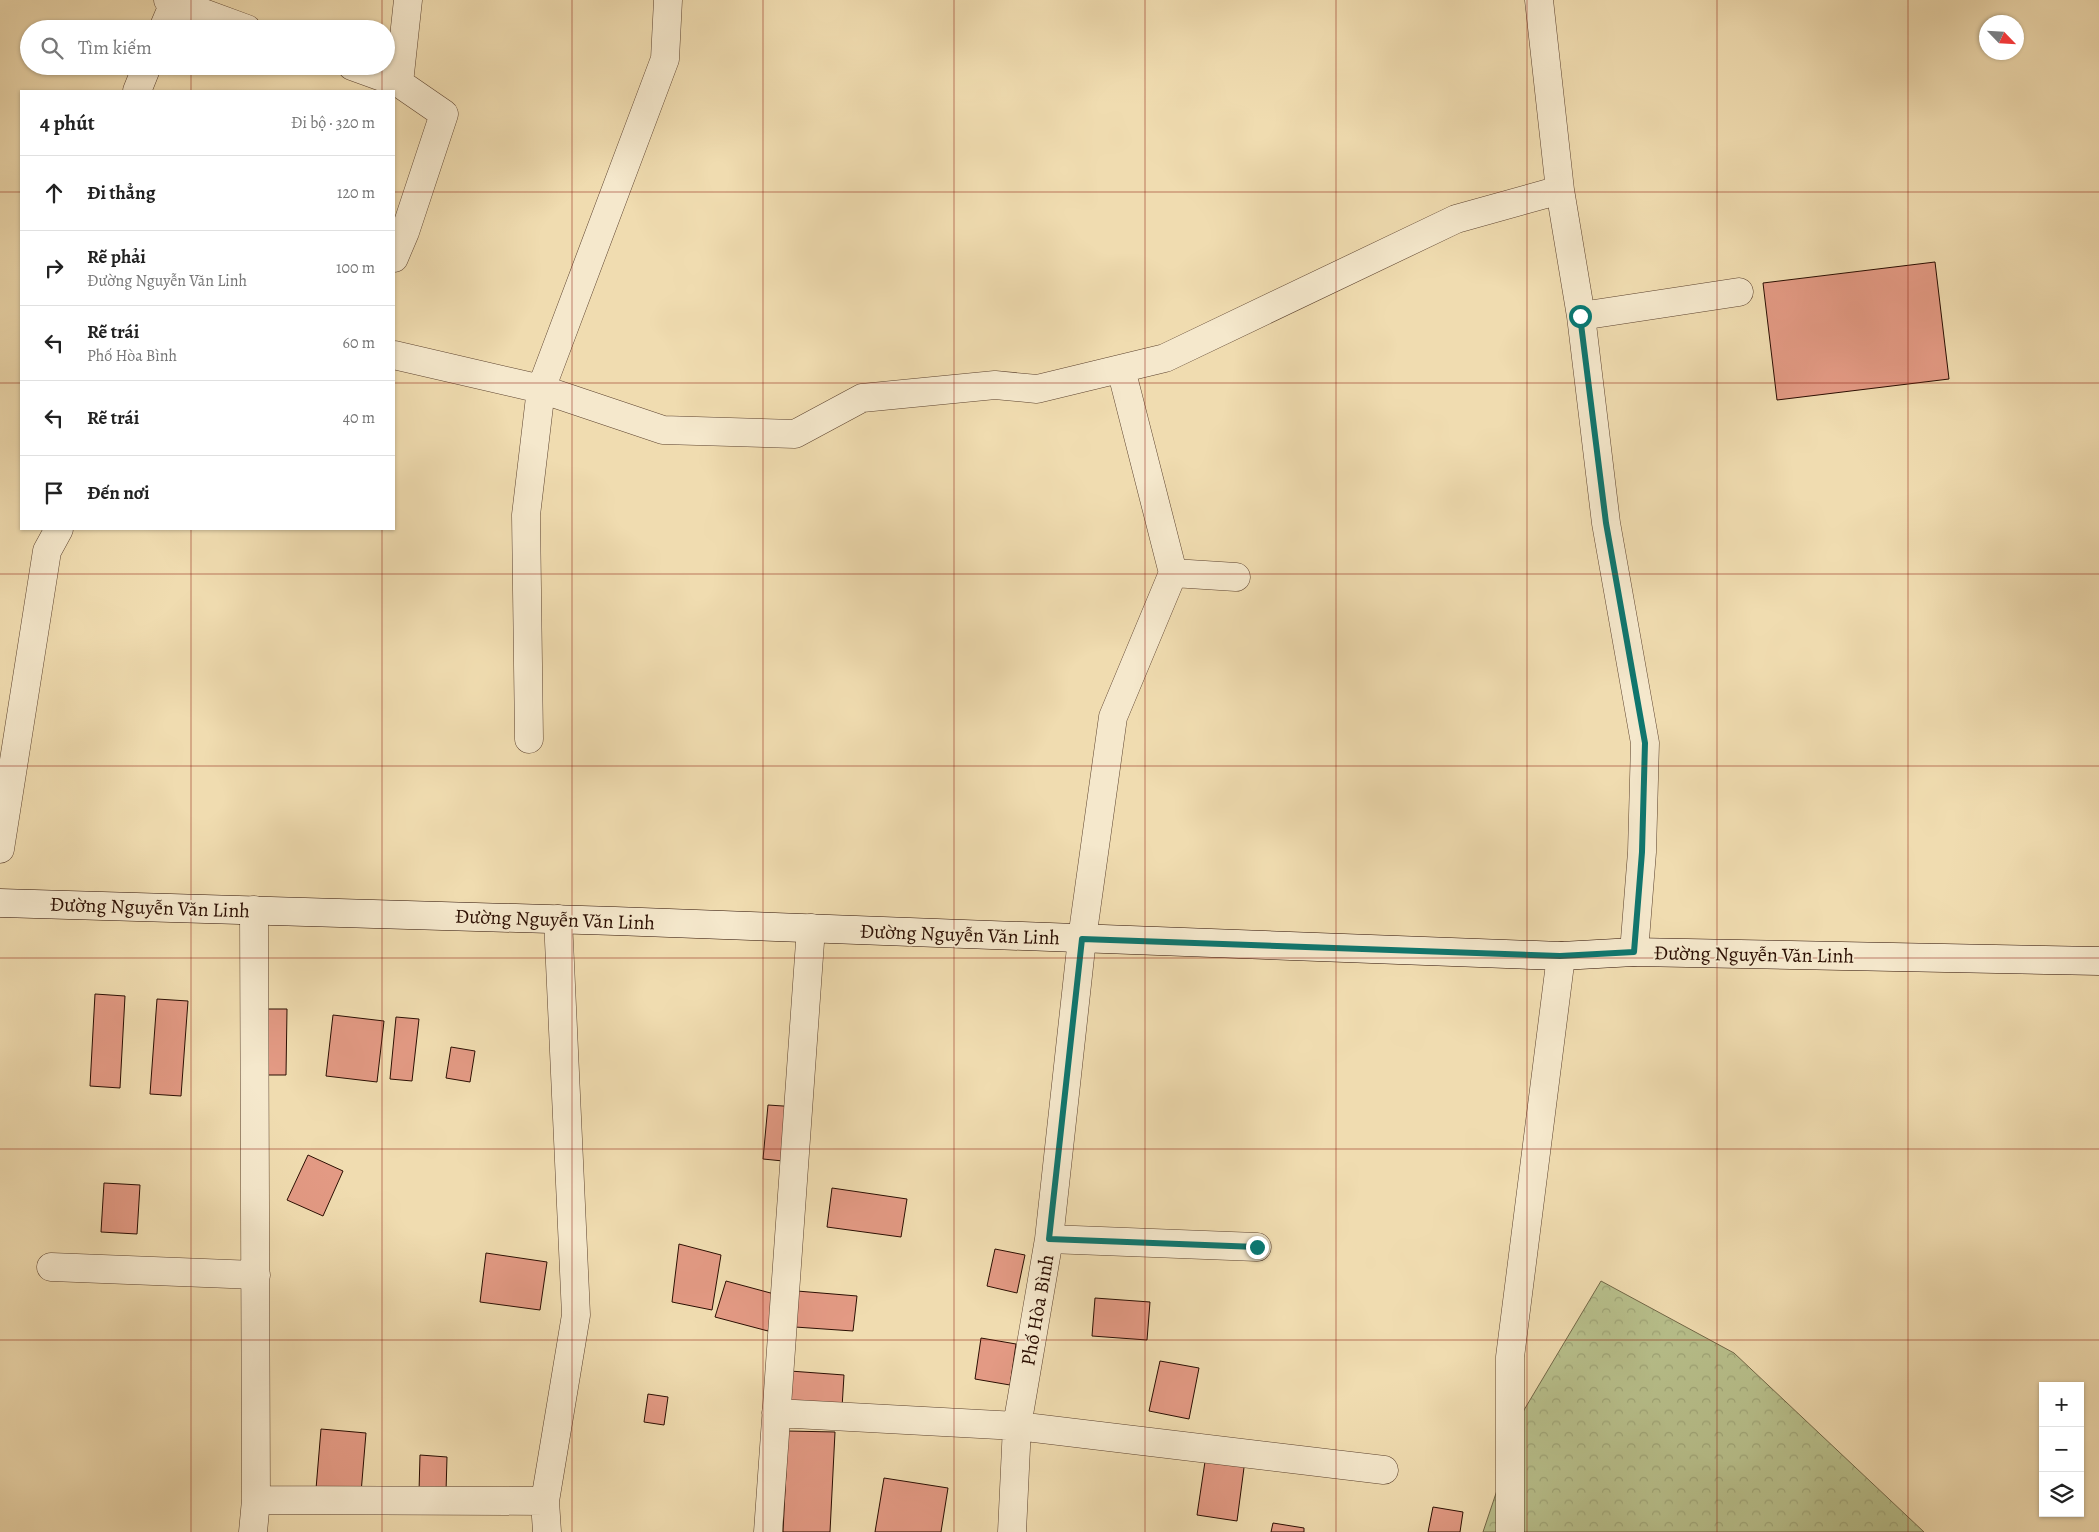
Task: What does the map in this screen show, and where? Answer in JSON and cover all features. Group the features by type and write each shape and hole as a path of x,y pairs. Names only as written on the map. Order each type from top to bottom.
{"street":[{"path":"399,83 408,0"},
{"path":"529,739 526,515 541,389 665,59 668,0"},
{"path":"1539,0 1560,190 1580,316 1606,523 1645,743 1642,852 1634,952"},
{"path":"166,20 171,2 222,20"},
{"path":"137,90 143,75"},
{"path":"377,75 399,83 444,114 405,232 395,256"},
{"path":"395,355 541,389 663,430 795,434 862,398 995,385 1037,389 1165,358 1456,219 1560,190"},
{"path":"1580,316 1739,292"},
{"path":"1122,369 1173,574 1236,578"},
{"path":"0,849 47,551 58,530"},
{"name":"Phố Hòa Bình","path":"1012,1532 1017,1426 1049,1239 1082,939 1113,717 1173,574"},
{"name":"Đường Nguyễn Văn Linh","path":"0,903 558,919 1560,956 1634,952 2099,961"},
{"path":"253,1532 256,1500 254,910"},
{"path":"547,1532 545,1500 576,1315 558,919"},
{"path":"768,1532 811,928"},
{"path":"1510,1532 1510,1357 1560,956"},
{"path":"1049,1239 1257,1247"},
{"path":"52,1267 256,1275"},
{"path":"776,1413 1017,1426 1384,1470"},
{"path":"256,1500 545,1500"}],"green space":[{"path":"1601,1281 1734,1353 1924,1532 1483,1532 1524,1410"}],"building":[{"path":"1935,262 1949,379 1777,400 1763,283"},
{"path":"95,994 125,996 120,1088 90,1086"},
{"path":"157,999 188,1001 181,1096 150,1094"},
{"path":"259,1009 287,1009 286,1075 258,1075"},
{"path":"333,1015 384,1021 377,1082 326,1076"},
{"path":"396,1017 419,1019 412,1081 390,1079"},
{"path":"451,1047 475,1051 470,1082 446,1078"},
{"path":"768,1105 798,1107 793,1162 763,1159"},
{"path":"308,1155 343,1171 323,1216 287,1200"},
{"path":"104,1183 140,1185 137,1234 101,1232"},
{"path":"832,1188 907,1199 901,1237 827,1227"},
{"path":"679,1244 721,1255 712,1310 672,1302"},
{"path":"995,1249 1025,1255 1017,1293 987,1286"},
{"path":"486,1253 547,1262 540,1310 480,1302"},
{"path":"726,1281 778,1295 768,1331 715,1317"},
{"path":"797,1291 857,1296 853,1331 795,1327"},
{"path":"1095,1298 1150,1302 1147,1340 1092,1336"},
{"path":"981,1338 1016,1344 1010,1385 975,1379"},
{"path":"1160,1361 1199,1368 1189,1419 1149,1411"},
{"path":"790,1371 844,1375 842,1408 787,1403"},
{"path":"648,1394 668,1397 664,1425 644,1422"},
{"path":"321,1429 366,1433 361,1493 316,1489"},
{"path":"788,1431 835,1432 830,1532 783,1532"},
{"path":"420,1455 447,1457 446,1492 419,1492"},
{"path":"1206,1455 1245,1460 1237,1521 1197,1515"},
{"path":"884,1478 948,1488 941,1532 875,1532"},
{"path":"1433,1507 1463,1512 1460,1532 1428,1532"},
{"path":"1273,1523 1304,1528 1304,1532 1271,1532"}],"route":[{"path":"1257,1247 1049,1239 1082,939 1560,956 1634,952 1642,852 1645,743 1606,523 1580,316"}]}
